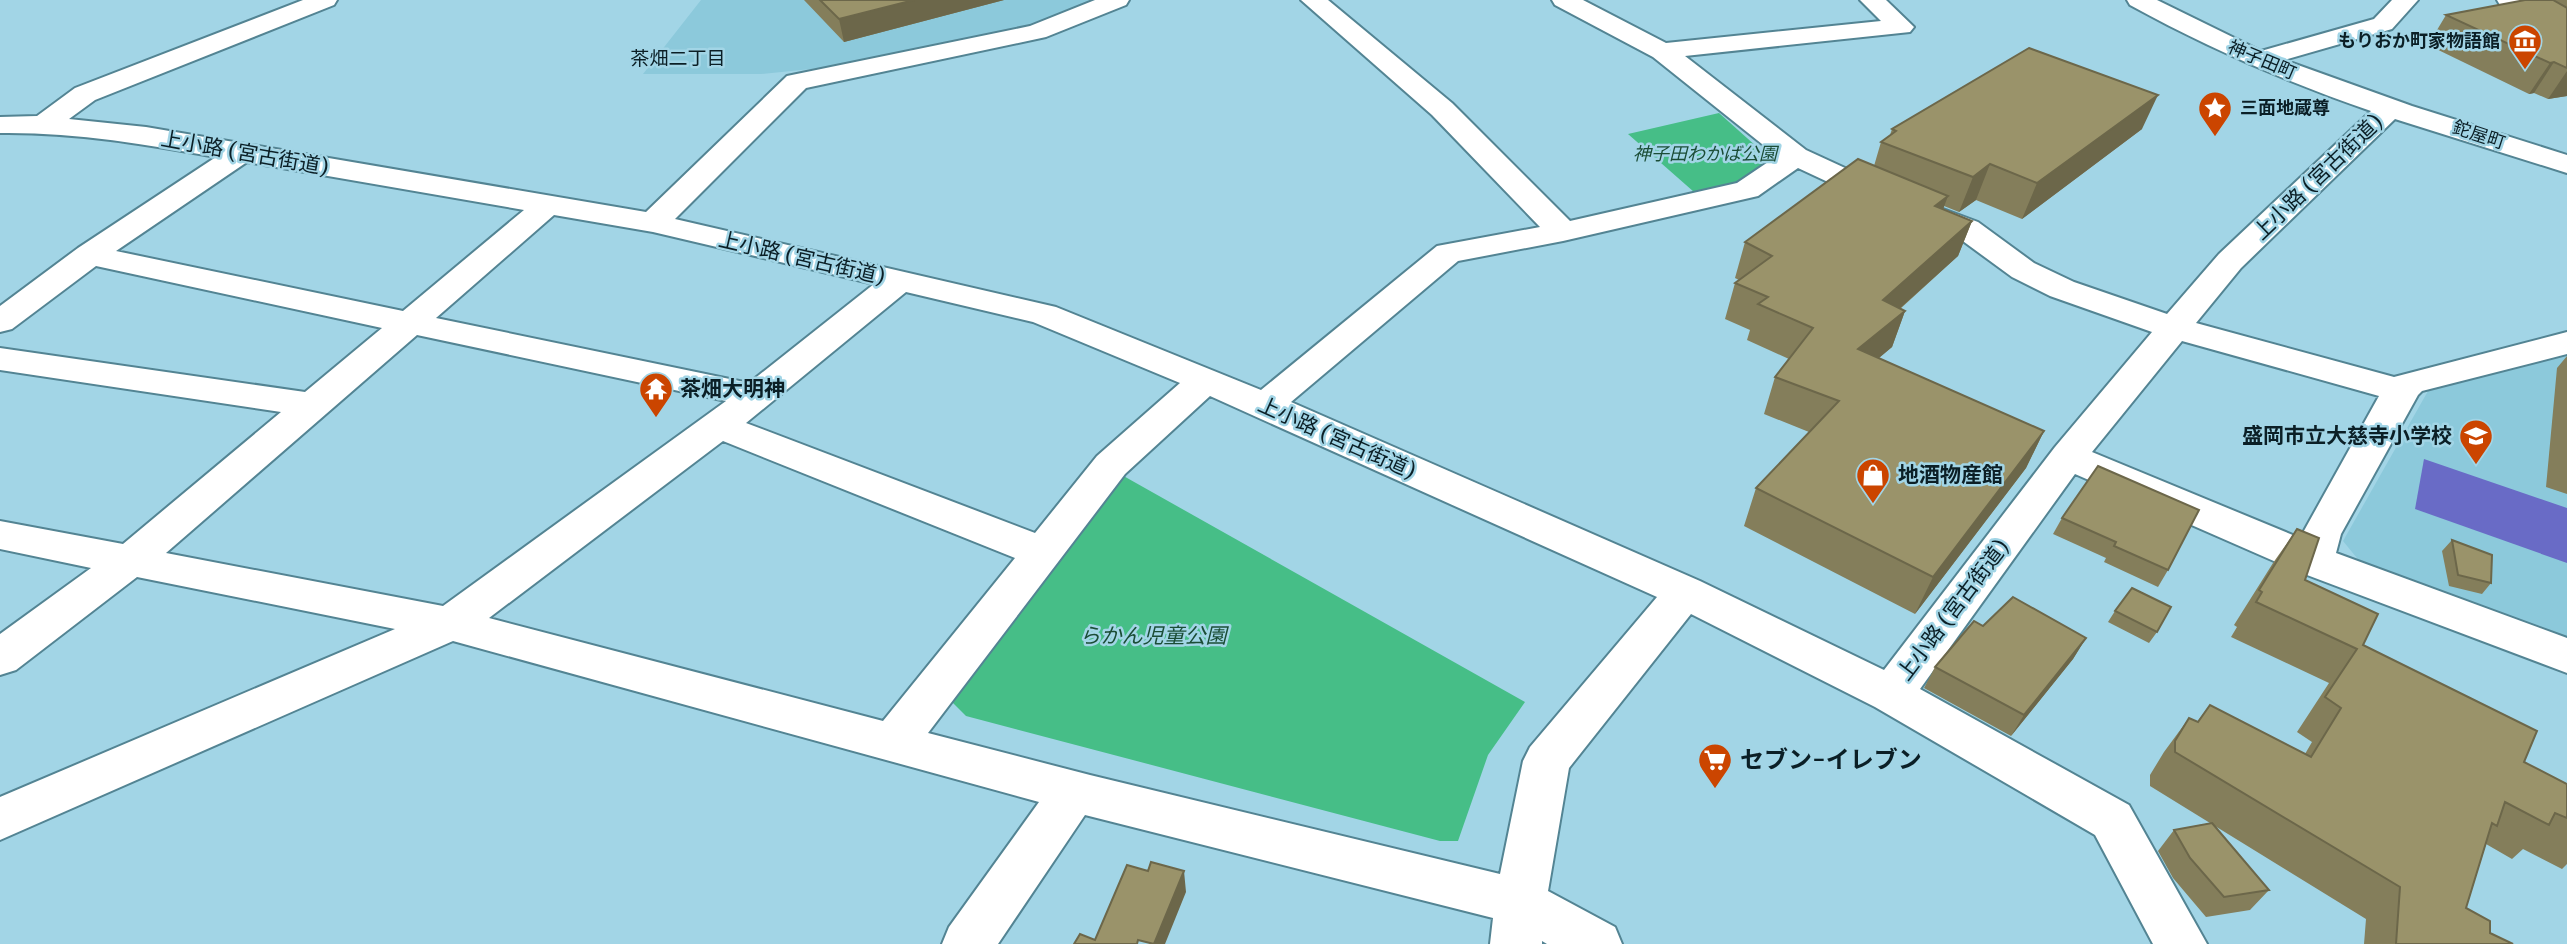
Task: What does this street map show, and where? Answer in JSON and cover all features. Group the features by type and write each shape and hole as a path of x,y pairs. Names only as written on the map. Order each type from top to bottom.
{"street":[{"path":"44,124 85,94 324,0"},
{"path":"653,223 797,82 1037,32 1117,0"},
{"path":"1313,0 1442,109 1563,232"},
{"path":"1564,0 1662,51 1796,156 1884,197 1968,229 2022,270 2062,289 2174,328 2402,391"},
{"path":"1662,51 1901,27 1872,0"},
{"name":"神子田町","path":"2139,0 2257,60 2390,108"},
{"path":"2257,60 2384,24 2406,0"},
{"path":"2509,0 2567,37"},
{"name":"上小路 (宮古街道)","path":"0,125 44,124 146,136 653,223 1044,314 1265,405 1685,592 1891,694 2068,456 2230,261 2390,108"},
{"name":"鉈屋町","path":"2390,108 2567,164"},
{"path":"0,322 89,255 242,152"},
{"path":"1265,405 1448,253 1563,232 1747,190 1796,156"},
{"path":"0,658 131,561 310,405 548,205"},
{"path":"89,255 756,396"},
{"path":"0,818 450,624 719,426 899,281"},
{"path":"2314,561 2320,534 2399,392 2409,383 2567,343"},
{"path":"0,359 310,405"},
{"path":"893,743 1111,465 1205,380"},
{"path":"719,426 1042,552"},
{"path":"2068,456 2314,561 2567,656"},
{"path":"0,535 450,624 1074,791 1596,944"},
{"path":"1518,923 1546,761 1685,592"},
{"path":"1891,694 2112,820 2181,944"},
{"path":"968,944 1074,791"}],"shaded area":[{"path":"701,0 1093,0 1040,24 850,65 761,74 643,74"},
{"name":"盛岡市立大慈寺小学校","path":"2567,353 2567,639 2361,563 2343,541 2428,391"},
{"path":"2424,459 2567,508 2567,563 2415,509"}],"green space":[{"name":"神子田わかば公園","path":"1719,113 1766,155 1767,164 1735,183 1694,192 1628,134"},
{"name":"らかん児童公園","path":"1120,474 1525,702 1488,755 1458,841 1440,841 966,716 946,696"}],"building":[{"path":"820,0 914,0 839,19"},
{"path":"2525,0 2553,0 2567,8 2567,68 2550,63 2446,15"},
{"path":"2029,48 2158,95 2037,183 1990,164 1973,177 1881,142 1896,131 1892,129"},
{"path":"1858,159 1948,196 1935,206 1972,221 1883,300 1905,311 1858,349 2044,431 1933,577 1756,488 1839,401 1775,377 1813,328 1758,304 1768,297 1735,283 1772,256 1745,242"},
{"path":"2098,466 2199,510 2168,570 2114,546 2116,542 2062,518"},
{"path":"2297,529 2319,538 2305,580 2378,614 2363,645 2537,731 2524,762 2567,784 2567,818 2555,813 2549,825 2505,802 2497,826 2492,823 2466,908 2490,921 2490,933 2513,944 2396,944 2400,887 2175,752 2175,741 2189,718 2198,722 2210,705 2311,757 2341,708 2325,697 2357,649 2256,602 2262,592 2259,590"},
{"path":"2452,540 2492,555 2491,583 2458,575"},
{"path":"2132,588 2171,607 2157,632 2115,611"},
{"path":"2013,597 2086,638 2024,715 1935,667 1974,621 1983,626"},
{"path":"2212,823 2269,890 2224,897 2190,858 2174,830"},
{"path":"1151,862 1184,871 1154,944 1138,940 1137,944 1074,944 1080,934 1095,940 1127,865 1148,871"}],"place":[{"name":"もりおか町家物語館","path":"2525,71"},
{"name":"三面地蔵尊","path":"2215,138"},
{"name":"茶畑大明神","path":"656,419"},
{"name":"盛岡市立大慈寺小学校","path":"2476,466"},
{"name":"地酒物産館","path":"1873,505"},
{"name":"セブン-イレブン","path":"1715,790"}],"district":[{"name":"茶畑二丁目","path":"678,58"}]}
